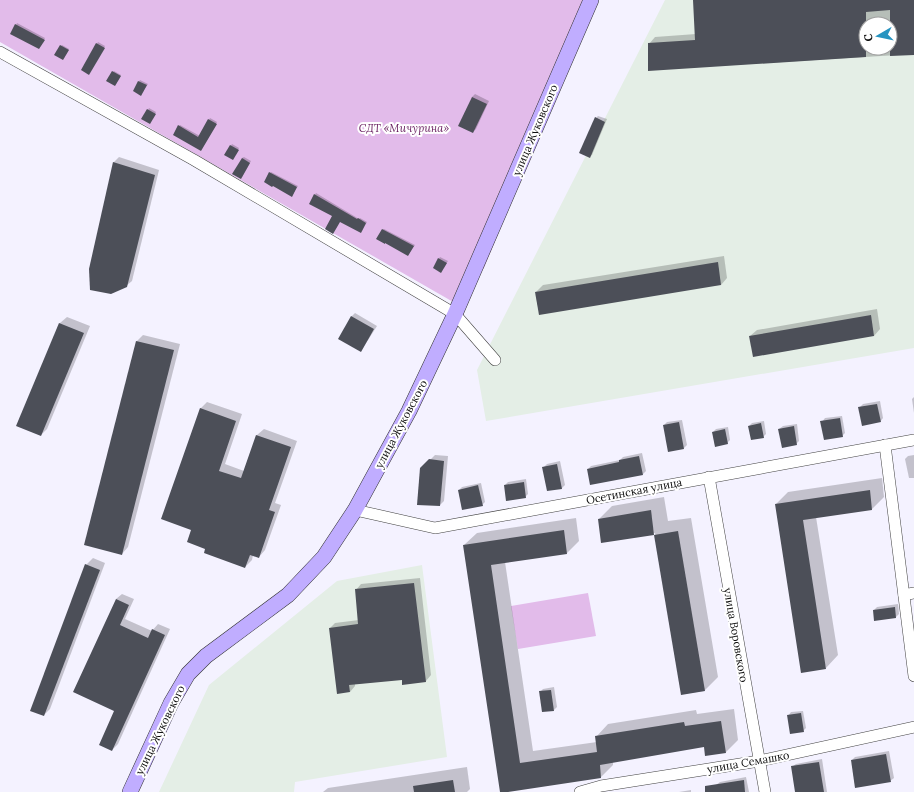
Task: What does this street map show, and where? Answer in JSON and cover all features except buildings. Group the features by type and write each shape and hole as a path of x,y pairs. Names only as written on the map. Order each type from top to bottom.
{"main road":[{"name":"улица Жуковского","path":"130,792 171,703 188,674 206,656 288,595 324,557 355,510 410,411 455,314 591,0"}],"street":[{"path":"0,52 194,160 455,314 495,360"},
{"name":"Осетинская улица","path":"355,510 435,528 914,440"},
{"path":"885,445 909,594 914,676"},
{"name":"улица Воровского","path":"709,477 765,792"},
{"name":"улица Семашко","path":"580,792 601,786 759,761 914,727"}],"shaded area":[{"path":"665,0 914,0 914,348 486,421 477,370"},
{"path":"422,565 447,757 295,782 294,792 159,792 209,685 337,581"}],"green space":[{"name":"СДТ «Мичурина»","path":"0,0 594,0 484,268 455,303 0,42"},
{"path":"588,593 596,636 518,649 511,606"}]}
